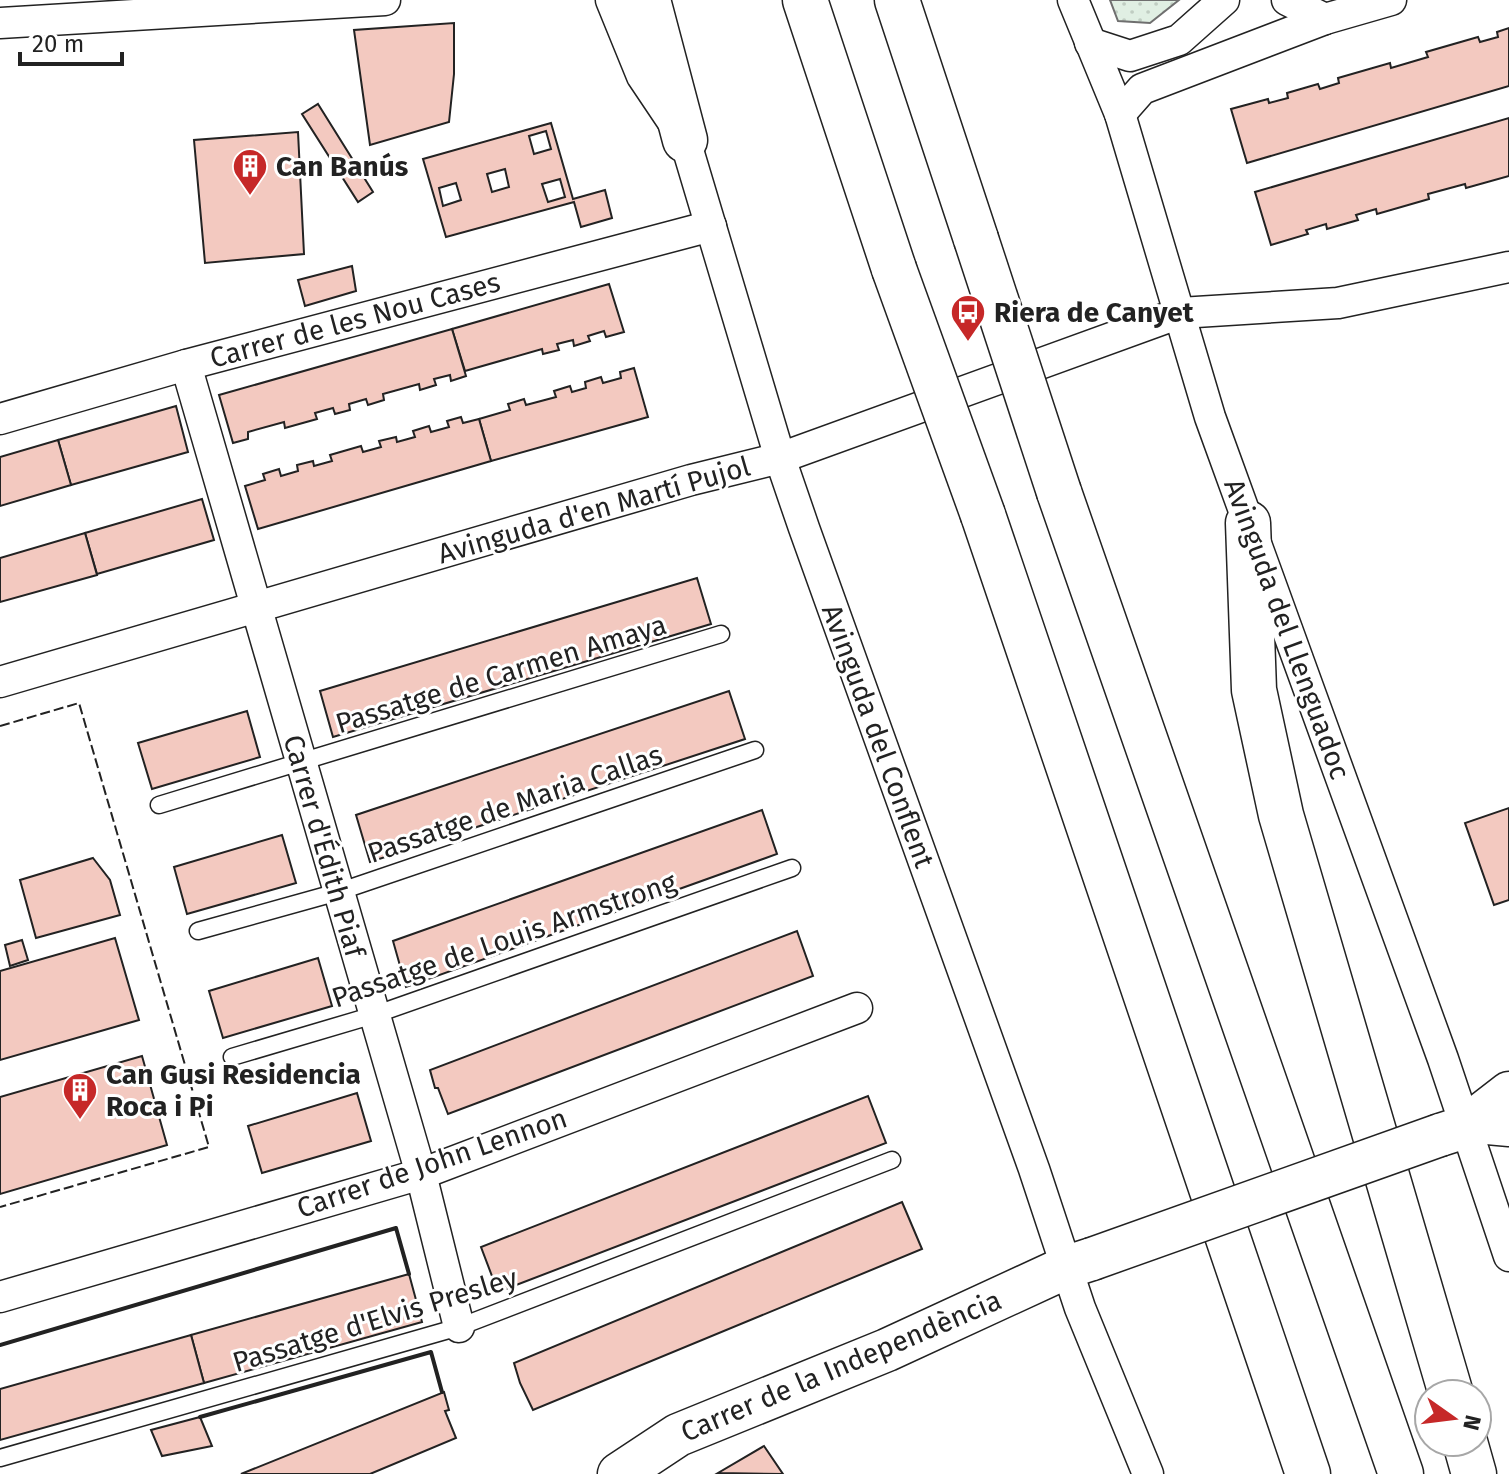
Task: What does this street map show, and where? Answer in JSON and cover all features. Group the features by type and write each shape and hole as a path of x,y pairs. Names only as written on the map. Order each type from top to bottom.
{"highway":[{"path":"648,0 685,140"},
{"path":"805,0 894,269 983,515 1308,1474"},
{"path":"897,0 1059,492 1401,1474"},
{"path":"1248,523 1254,690 1281,815 1446,1378"}],"street":[{"path":"0,23 385,0"},
{"name":"Avinguda del Conflent","path":"611,0 642,76 685,140 780,458 1079,1263 1080,1308 1148,1474"},
{"name":"Avinguda del Llenguadoc","path":"1073,0 1120,114 1210,417 1453,1131 1509,1256"},
{"path":"1090,43 1130,56 1179,40 1224,0"},
{"path":"1287,0 1323,10"},
{"path":"1120,114 1142,89 1323,10 1391,0"},
{"name":"Carrer de les Nou Cases","path":"0,419 186,365 711,226"},
{"path":"1180,313 1338,303 1509,267"},
{"name":"Avinguda d'en Martí Pujol","path":"0,682 691,480 780,458 1180,313"},
{"name":"Carrer d'Édith Piaf","path":"186,365 421,1174 459,1327"},
{"name":"Carrer de John Lennon","path":"0,1297 421,1174 857,1008"},
{"name":"Carrer de la Independència","path":"619,1474 678,1435 887,1350 1079,1263 1453,1131 1509,1093"},
{"path":"1453,1131 1509,1131"},
{"path":"658,1474 678,1435"}],"lane":[{"name":"Passatge de Carmen Amaya","path":"159,805 721,634"},
{"name":"Passatge de Maria Callas","path":"198,931 338,892 755,750"},
{"name":"Passatge de Louis Armstrong","path":"232,1057 374,1015 792,868"},
{"name":"Passatge d'Elvis Presley","path":"0,1458 459,1327 892,1160"}],"green space":[{"path":"1110,0 1179,0 1150,23 1118,21"}],"building":[{"path":"454,23 454,74 449,122 370,145 354,30"},
{"path":"1509,28 1509,86 1247,163 1231,109 1268,99 1269,103 1288,98 1287,93 1318,84 1320,89 1339,83 1338,78 1390,63 1391,68 1428,57 1426,52 1478,37 1480,42 1498,37 1497,32"},
{"path":"318,104 373,192 358,202 302,114"},
{"path":"1509,118 1509,176 1428,194 1429,199 1377,214 1376,209 1356,215 1358,220 1327,229 1326,224 1306,230 1308,234 1271,245 1255,192"},
{"path":"551,123 573,199 605,190 612,218 581,227 574,202 446,237 423,159","holes":["546,131 551,149 534,154 529,136","505,169 509,187 492,192 487,174","560,179 565,197 548,202 542,184","456,183 461,200 443,206 439,188"]},
{"name":"Can Banús","path":"298,132 304,254 205,263 194,140"},
{"path":"352,266 356,291 305,306 298,280"},
{"path":"609,284 624,332 606,337 604,331 588,336 590,341 574,346 573,340 557,344 559,350 543,354 542,349 465,371 452,329"},
{"path":"452,329 466,376 451,381 450,375 434,379 436,385 420,390 419,384 383,394 384,400 368,405 366,399 349,404 350,410 335,414 333,408 315,413 317,419 285,428 284,422 248,432 248,439 233,443 219,395"},
{"path":"634,368 648,417 491,461 479,419 510,410 508,404 524,399 526,405 556,397 554,391 570,386 572,392 586,388 585,382 601,377 603,383 621,378 620,372"},
{"path":"176,406 188,452 71,485 58,440"},
{"path":"461,417 463,423 479,419 491,461 258,529 245,486 265,480 263,474 279,469 281,476 298,471 297,465 313,461 314,466 332,461 330,455 361,446 363,452 381,447 379,441 396,437 397,442 415,437 413,431 429,426 431,432 449,427 447,421"},
{"path":"58,440 71,485 0,506 0,457"},
{"path":"202,499 214,540 97,574 85,533"},
{"path":"85,533 97,575 0,602 0,558"},
{"path":"697,578 711,624 333,737 320,691"},
{"path":"729,691 745,739 370,862 356,815"},
{"path":"247,711 260,757 152,789 138,743"},
{"path":"1509,808 1509,900 1494,905 1465,823"},
{"path":"762,810 777,854 406,987 393,941"},
{"path":"282,835 296,883 187,914 174,867"},
{"path":"93,858 110,880 120,915 36,938 20,880"},
{"path":"797,931 813,976 448,1114 438,1088 435,1088 430,1070"},
{"name":"Can Gusi Residencia Roca i Pi","path":"115,938 139,1020 0,1060 0,971"},
{"path":"22,940 28,960 10,966 5,945"},
{"path":"318,958 332,1006 223,1038 209,991"},
{"name":"Can Gusi Residencia Roca i Pi","path":"142,1056 167,1145 0,1194 0,1097"},
{"path":"357,1093 371,1141 262,1173 248,1126"},
{"path":"868,1096 886,1143 498,1292 481,1247"},
{"path":"902,1202 922,1249 533,1410 514,1363"},
{"path":"409,1274 422,1322 204,1383 191,1335"},
{"path":"191,1335 204,1383 0,1440 0,1389"},
{"path":"444,1392 449,1410 445,1411 456,1438 370,1474 241,1474"},
{"path":"200,1417 212,1446 162,1456 151,1430"},
{"path":"764,1446 783,1474 718,1473"}],"fence":[{"path":"0,726 79,703 209,1147 0,1207"}],"wall":[{"path":"0,1345 396,1228 409,1274"},
{"path":"200,1417 431,1352 442,1392"}],"place":[{"name":"Can Banús","path":"250,197"},
{"name":"Riera de Canyet","path":"968,343"},
{"name":"Can Gusi Residencia Roca i Pi","path":"80,1121"}]}
